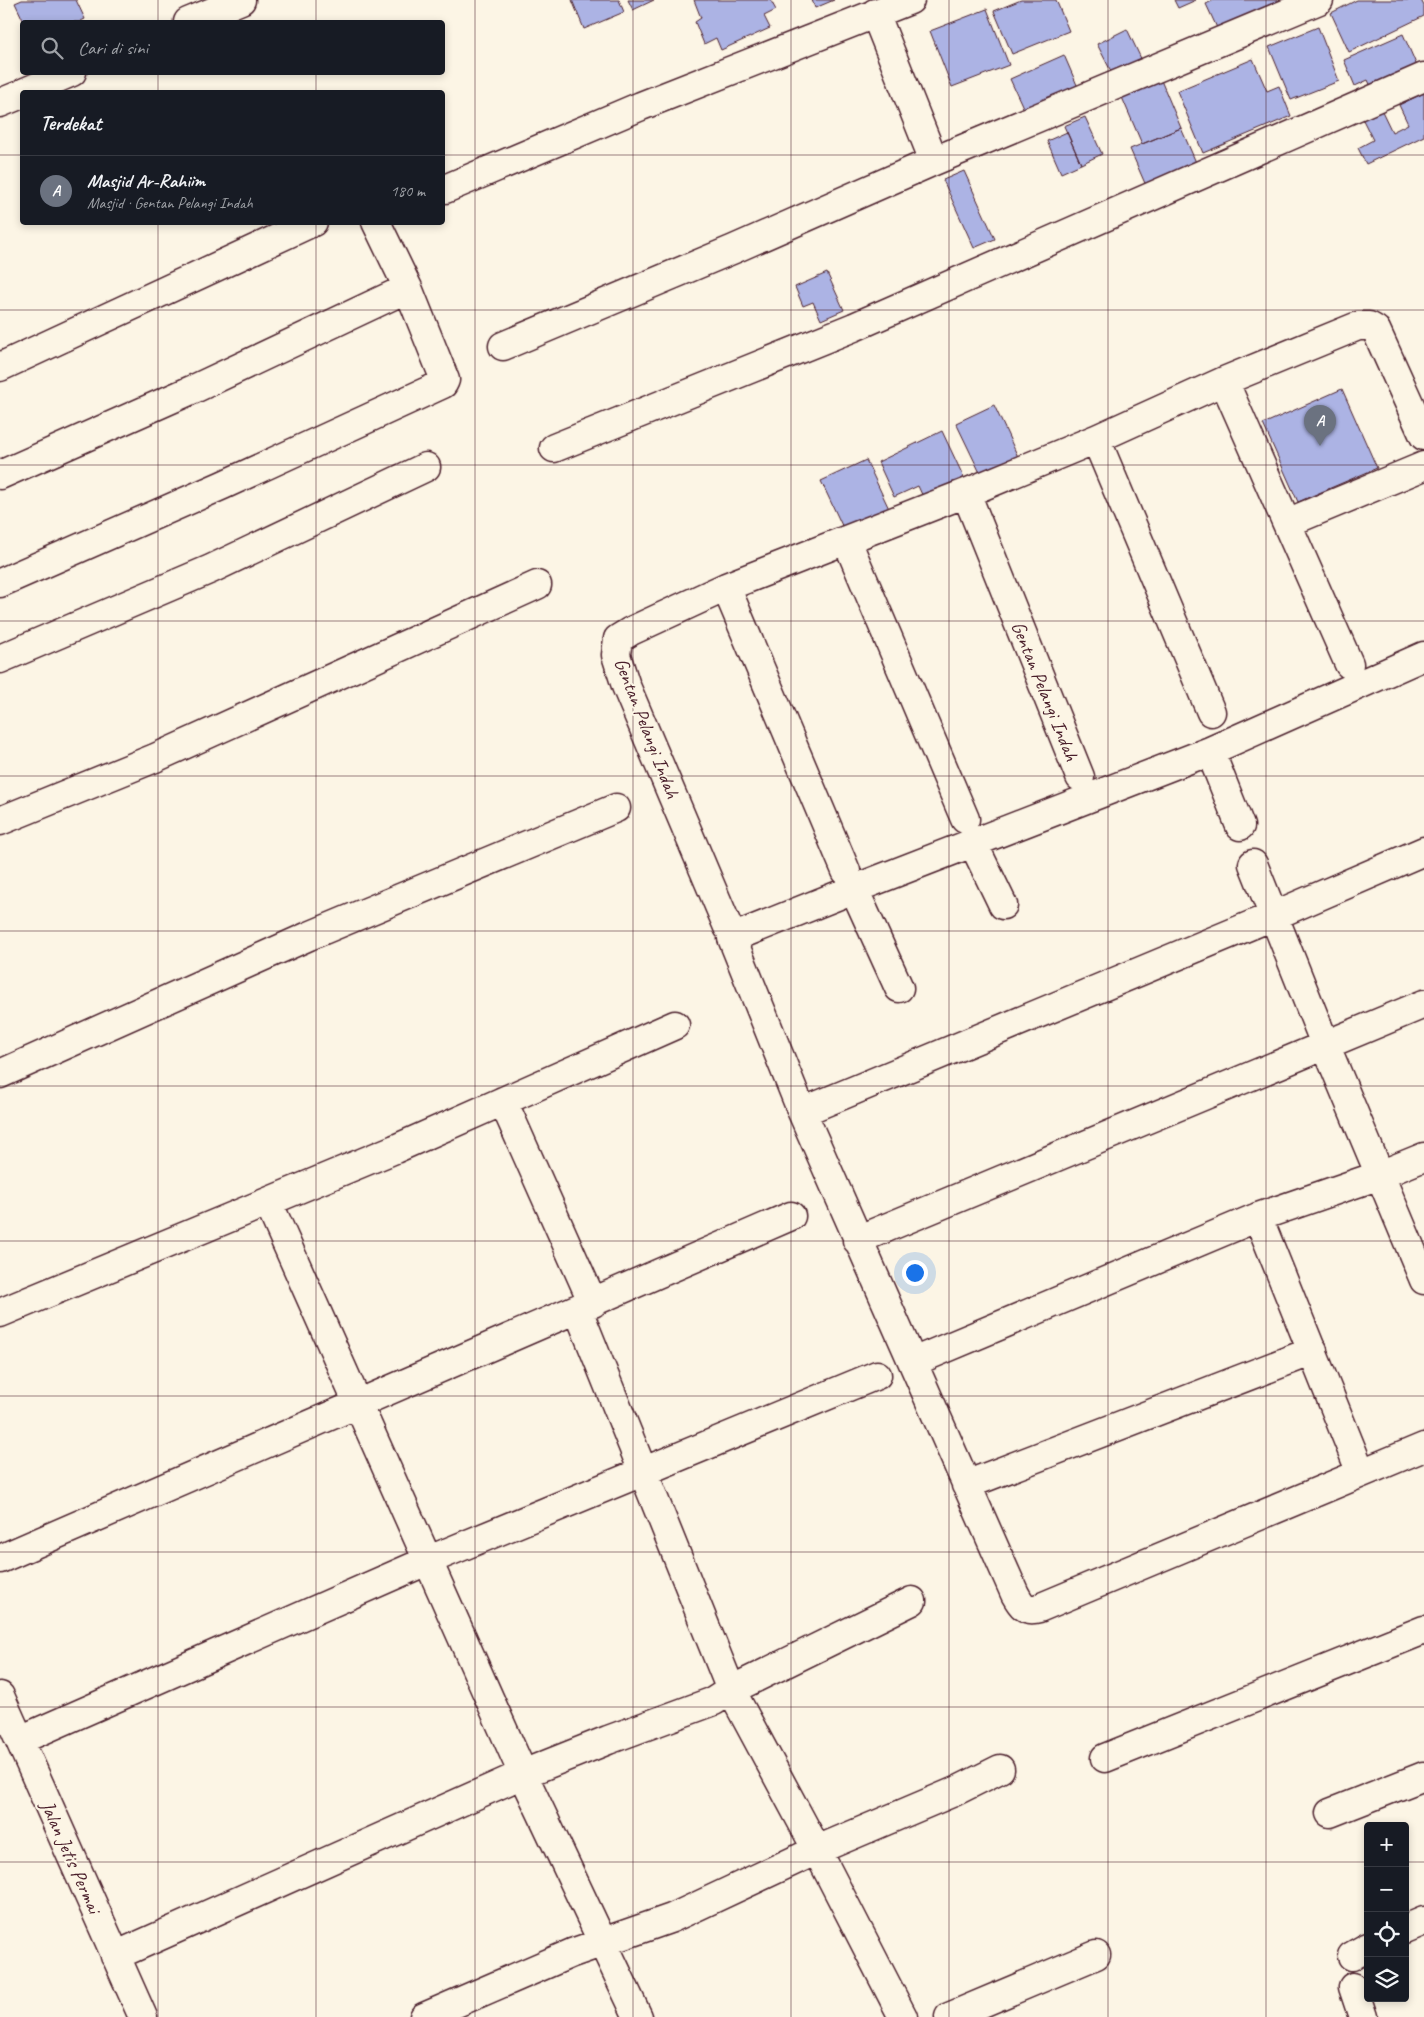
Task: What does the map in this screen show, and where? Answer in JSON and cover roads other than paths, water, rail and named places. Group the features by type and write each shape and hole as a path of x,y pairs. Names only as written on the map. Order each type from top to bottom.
{"street":[{"path":"193,20 241,0"},
{"path":"445,189 641,106 910,0"},
{"path":"503,346 734,250 934,161 1319,0"},
{"path":"875,13 934,161"},
{"path":"31,90 65,75"},
{"path":"554,448 854,327 1424,77"},
{"path":"0,103 20,95"},
{"path":"0,368 307,225"},
{"path":"0,583 440,387 445,380 408,288 377,225"},
{"path":"0,474 196,388 408,288"},
{"name":"Gentan Pelangi Indah","path":"728,927 626,686 616,655 618,639 726,587 966,493 1224,381 1358,326 1369,326 1376,330 1418,407 1424,436"},
{"path":"1224,381 1349,664"},
{"path":"1096,438 1211,712"},
{"path":"1287,523 1424,466"},
{"path":"0,659 212,569 426,467"},
{"name":"Gentan Pelangi Indah","path":"966,493 1080,777"},
{"path":"847,541 969,831 1003,905"},
{"path":"0,820 155,758 538,585"},
{"path":"726,587 850,880 899,988"},
{"path":"1424,656 1210,751 969,831 850,880 732,938 802,1112 857,1240 1020,1603 1026,1609 1034,1610 1424,1447"},
{"path":"1210,751 1240,826"},
{"path":"0,1074 309,936 616,808"},
{"path":"802,1112 1273,916 1424,851"},
{"path":"1253,864 1325,1044 1424,1280"},
{"path":"857,1240 1424,1004"},
{"path":"0,1313 395,1149 675,1025"},
{"path":"503,1101 585,1306 644,1472 731,1690 817,1850 903,2017"},
{"path":"913,1362 1258,1217 1380,1175 1424,1157"},
{"path":"268,1202 523,1774 604,1941 638,2017"},
{"path":"0,1559 791,1216"},
{"path":"1258,1217 1361,1473"},
{"path":"966,1485 1313,1351"},
{"path":"20,1740 429,1560 877,1375"},
{"path":"115,1956 523,1774 714,1701 731,1690 912,1602"},
{"path":"1105,1758 1424,1630"},
{"name":"Jalan Jetis Permai","path":"0,1696 143,2017"},
{"path":"424,2017 572,1953 672,1918 817,1850 907,1813 1000,1769"},
{"path":"1330,1813 1424,1776"},
{"path":"1409,1927 1424,1921"},
{"path":"949,2017 1096,1955"},
{"path":"1353,1987 1363,2017"}],"place":[{"name":"Masjid Ar-Rahiim","path":"1320,446"}]}
